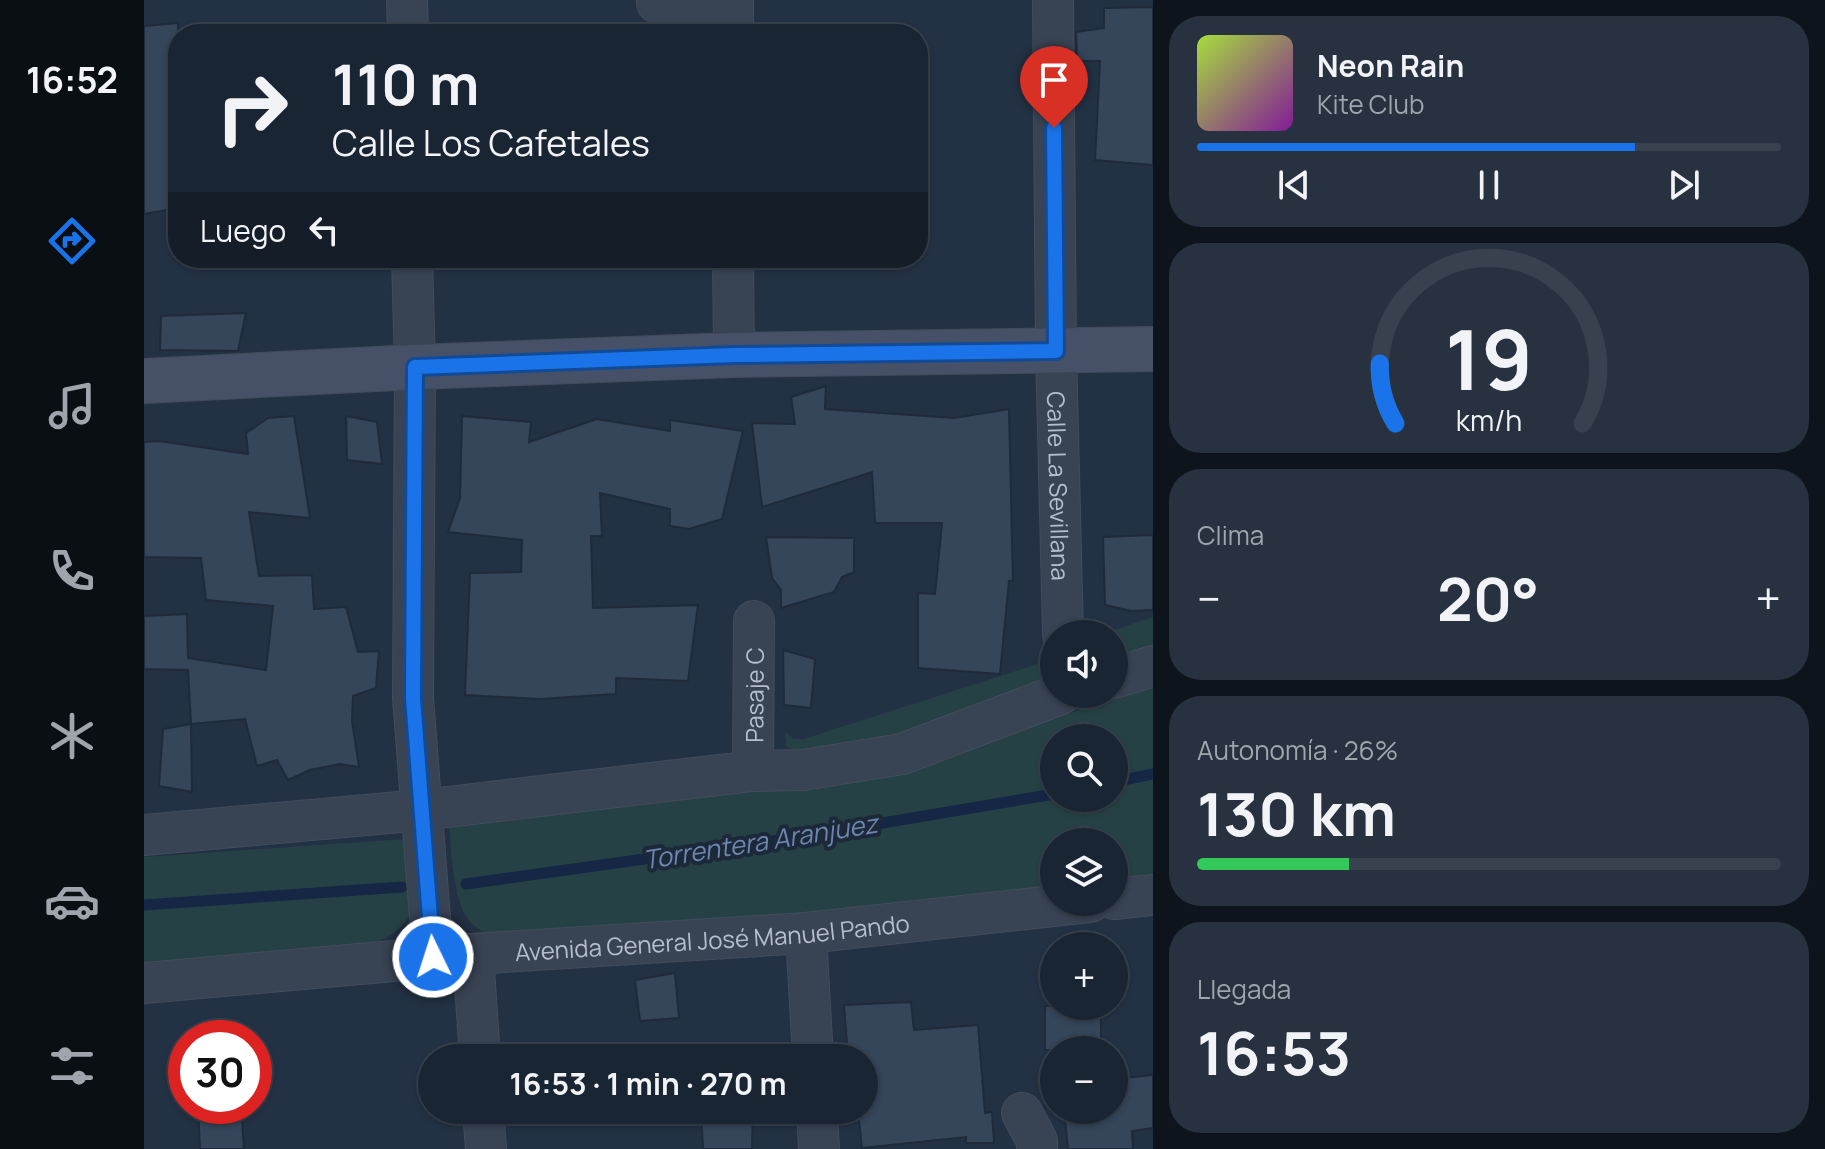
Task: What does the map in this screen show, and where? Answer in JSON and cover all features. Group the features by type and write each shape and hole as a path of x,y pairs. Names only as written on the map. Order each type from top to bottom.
{"main road":[{"path":"144,381 734,355 1153,349"}],"street":[{"path":"407,0 408,24"},
{"name":"Calle La Sevillana","path":"1053,0 1056,351 1063,620"},
{"path":"657,3 733,3 733,24"},
{"path":"412,268 415,367 413,698 433,957"},
{"path":"733,268 734,355"},
{"name":"Pasaje C","path":"753,771 754,621"},
{"path":"1128,674 1153,666"},
{"path":"144,835 422,810 753,771 803,770 902,754 1040,702"},
{"path":"1128,898 1153,895"},
{"name":"Avenida General José Manuel Pando","path":"144,983 433,957 806,933 1040,907"},
{"path":"806,933 812,1044"},
{"path":"473,954 479,1044"},
{"path":"1022,1113 1037,1141 1037,1149"},
{"path":"484,1124 486,1149"},
{"path":"818,1124 819,1149"}],"green space":[{"path":"1153,617 1153,651 1128,659 1128,626"},
{"path":"1040,663 1040,691 956,722 840,752 809,753 786,746 785,732 794,739 804,739"},
{"path":"1153,684 1153,880 1128,883 1128,828 1040,828 1040,892 788,919 500,938 471,923 462,908 452,859 447,794 902,773 1040,724 1040,812 1128,812 1128,724 1040,724 1085,708 1128,708 1128,693"},
{"path":"405,839 411,890 409,916 397,930 369,946 144,962 144,857"}],"building":[{"path":"1153,7 1153,165 1095,160 1100,61 1077,61 1076,32 1104,28 1104,8"},
{"path":"178,23 168,24 168,210 144,214 144,26"},
{"path":"246,313 238,351 160,350 161,316"},
{"path":"826,386 825,409 954,418 1009,409 1013,581 1009,581 1000,674 918,668 918,593 935,594 942,523 875,523 872,472 762,507 752,423 795,424 791,397"},
{"path":"294,416 310,518 249,512 259,576 312,575 314,609 346,607 358,652 379,651 376,688 353,696 352,721 359,767 340,764 310,770 288,780 277,760 257,766 245,719 191,724 188,670 144,669 144,616 187,614 188,658 266,670 273,606 206,600 201,558 144,557 144,442 159,441 248,454 246,433 268,418"},
{"path":"346,416 377,422 382,464 347,460"},
{"path":"462,416 531,422 529,442 597,419 670,431 670,420 743,431 722,519 689,529 670,526 670,509 600,493 602,536 591,536 593,608 698,605 688,681 616,678 616,694 540,699 465,695 470,573 521,572 522,540 448,532 460,498"},
{"path":"1153,535 1153,610 1131,611 1105,605 1103,537"},
{"path":"766,537 854,538 854,572 842,577 834,592 781,608 781,590 772,578"},
{"path":"783,650 815,659 811,708 784,705"},
{"path":"191,724 192,792 159,786 163,729"},
{"path":"675,973 679,1018 640,1021 635,980"},
{"path":"911,1002 914,1030 978,1025 985,1113 992,1112 994,1143 966,1143 966,1137 862,1148 859,1124 878,1124 878,1044 847,1044 844,1005"},
{"path":"1045,1020 1101,1020 1101,1036 1045,1036"},
{"path":"1153,1075 1153,1128 1132,1131 1133,1149 1068,1149 1065,1124 1128,1124 1128,1078"},
{"path":"199,1124 242,1124 244,1149 200,1149"},
{"path":"702,1124 753,1124 752,1149 703,1149"}],"waterway":[{"name":"Torrentera Aranjuez","path":"1128,779 1153,774"},
{"name":"Torrentera Aranjuez","path":"466,884 794,838 1040,796"},
{"name":"Torrentera Aranjuez","path":"144,905 402,887"}],"route":[{"path":"433,957 413,698 415,367 734,355 1056,351 1054,128"}]}
